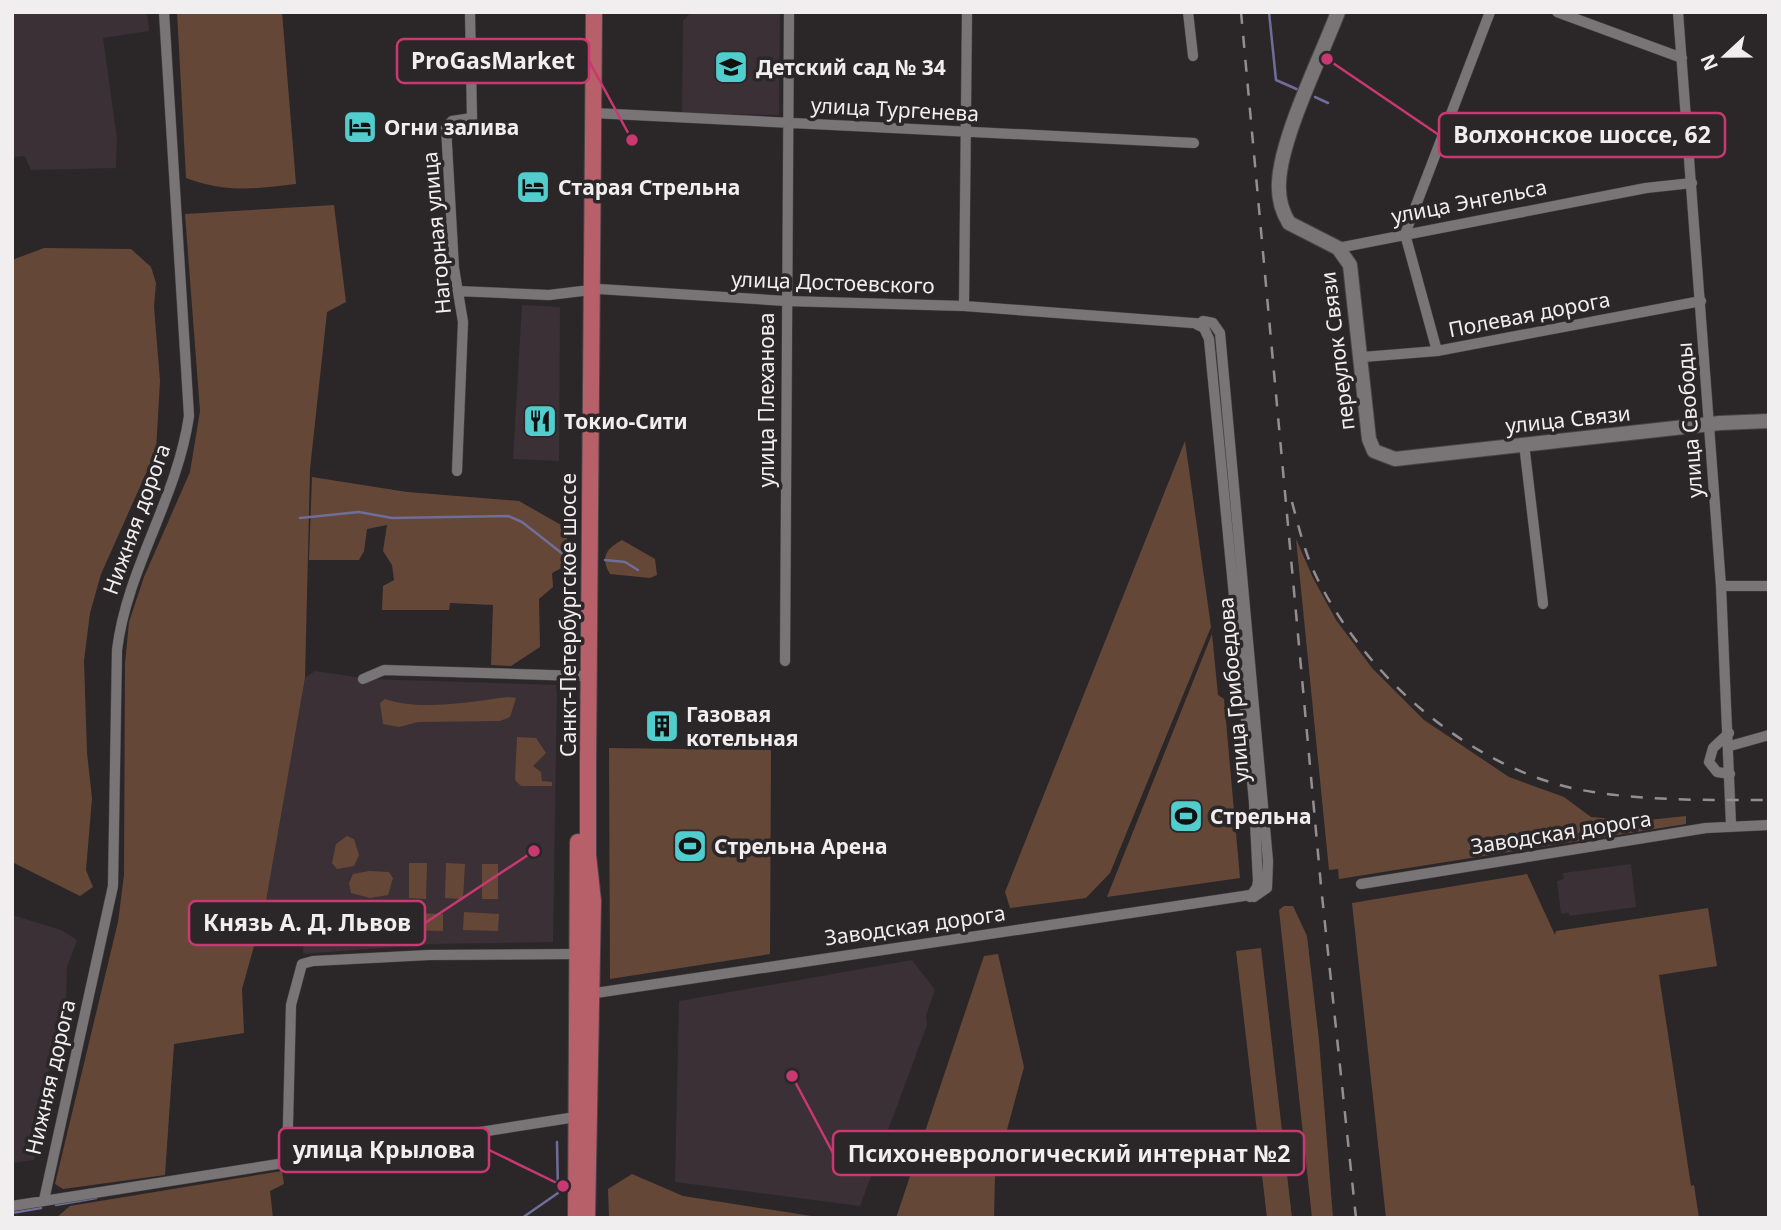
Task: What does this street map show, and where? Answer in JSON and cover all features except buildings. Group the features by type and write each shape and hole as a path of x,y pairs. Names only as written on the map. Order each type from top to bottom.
{"main road":[{"name":"Санкт-Петербургское шоссе","path":"576,1218 582,1116 584,994 593,901 588,855 584,12"},
{"name":"Санкт-Петербургское шоссе","path":"584,994 578,954 580,676 594,12"},
{"name":"Санкт-Петербургское шоссе","path":"582,1116 587,1218"}],"street":[{"name":"Нижняя дорога","path":"44,1200 113,886 117,650 121,618 130,586 175,479 189,416 164,12"},
{"name":"Нагорная улица","path":"457,471 463,322 457,291 446,127 452,121 472,118 470,12"},
{"name":"улица Плеханова","path":"785,661 786,123 789,12"},
{"path":"964,306 967,12"},
{"path":"1188,12 1193,56"},
{"path":"1338,12 1287,145 1280,169 1279,195 1289,223 1338,248"},
{"path":"1437,351 1405,234 1490,12"},
{"path":"1557,12 1682,58"},
{"name":"улица Свободы","path":"1678,12 1721,586 1730,746 1731,825"},
{"name":"улица Тургенева","path":"593,113 1194,143"},
{"name":"улица Энгельса","path":"1338,248 1692,183"},
{"name":"переулок Связи","path":"1338,248 1345,255 1354,279 1369,439 1374,451"},
{"name":"улица Достоевского","path":"457,291 550,295 587,291 964,306 1206,324"},
{"name":"Полевая дорога","path":"1363,357 1437,351 1701,301"},
{"name":"улица Грибоедова","path":"1193,322 1208,333 1210,348 1254,802 1258,887 1253,896"},
{"name":"улица Связи","path":"1374,451 1395,459 1707,425 1769,421"},
{"path":"1524,444 1543,604"},
{"path":"1721,586 1769,586"},
{"path":"363,678 384,670 580,676"},
{"path":"1729,733 1713,748 1709,762 1717,772 1730,774"},
{"path":"1730,746 1769,735"},
{"name":"Заводская дорога","path":"1361,884 1731,825 1769,825"},
{"name":"Заводская дорога","path":"584,994 1253,896"},
{"path":"287,1163 291,1005 302,964 313,961 429,955 578,954"},
{"path":"12,1206 582,1116"}],"shaded area":[{"path":"12,12 147,12 149,31 103,38 117,139 116,168 31,170 25,156 12,157"},
{"path":"177,12 282,12 296,184 228,188 186,178"},
{"name":"Детский сад № 34","path":"691,12 780,12 779,115 682,113 683,21"},
{"path":"334,205 346,302 327,312 310,469 305,678 265,907 242,989 244,1033 174,1044 165,1175 63,1189 55,1184 118,922 124,875 125,664 129,622 144,577 190,472 200,411 185,214"},
{"path":"44,248 131,249 151,267 156,283 154,307 160,381 156,451 101,574 90,613 84,661 87,753 92,798 86,870 93,887 80,896 12,862 12,260"},
{"path":"522,305 560,307 559,461 513,459"},
{"path":"1185,441 1211,627 1110,873 1086,898 1010,908 1005,892"},
{"path":"312,477 407,492 519,501 561,525 567,537 567,565 552,573 553,587 539,599 540,647 511,666 491,665 493,605 450,603 449,610 382,610 383,586 394,580 392,565 383,551 387,525 367,529 364,551 359,560 309,560"},
{"path":"1296,539 1336,620 1372,668 1424,720 1509,777 1564,797 1591,817 1639,821 1686,816 1686,824 1339,879 1338,869 1329,870"},
{"path":"622,540 655,559 657,575 650,578 610,574 605,563 606,554"},
{"name":"Стрельна","path":"1212,634 1218,695 1224,699 1240,878 1107,897"},
{"path":"315,671 370,679 557,685 553,942 433,944 303,954 304,931 286,911 265,907 305,678"},
{"path":"516,698 510,717 500,721 418,722 399,727 383,724 380,703 385,699 398,703 429,705"},
{"path":"517,737 536,738 546,753 533,766 541,772 542,781 552,782 552,786 521,786 515,780"},
{"name":"Стрельна Арена","path":"609,748 771,750 770,954 610,979"},
{"path":"347,836 354,839 359,855 354,866 337,869 332,863 336,844"},
{"path":"409,863 427,863 426,899 409,898"},
{"path":"446,863 465,864 463,899 445,898"},
{"path":"482,864 498,864 498,899 482,899"},
{"path":"1631,864 1636,907 1569,916 1569,913 1561,914 1557,881 1564,879 1563,873"},
{"path":"369,871 389,872 393,878 388,895 370,898 351,893 349,883 353,874"},
{"path":"1527,874 1555,935 1556,931 1708,908 1717,966 1659,975 1691,1186 1694,1185 1699,1218 1386,1218 1352,903"},
{"path":"1284,906 1293,906 1307,936 1319,1040 1333,1218 1312,1218 1279,910"},
{"path":"464,912 499,914 498,931 463,930"},
{"path":"408,913 443,914 443,931 408,930"},
{"path":"12,915 61,930 77,940 67,967 65,1045 52,1050 34,1160 12,1163"},
{"path":"1261,948 1292,1218 1267,1218 1236,951"},
{"path":"998,954 1024,1067 995,1174 994,1218 896,1218 984,956"},
{"path":"912,960 935,990 926,1015 927,1025 860,1206 675,1182 679,1001"},
{"path":"282,1171 284,1184 270,1191 273,1218 56,1218 70,1206"},
{"path":"632,1174 683,1196 824,1218 609,1218 608,1189"}],"waterway":[{"path":"1269,12 1276,80 1301,91"},
{"path":"1315,97 1328,103"},
{"path":"300,518 359,512 392,518 508,516 522,522 568,558"},
{"path":"605,560 625,562 638,570"},
{"path":"522,1218 558,1193 557,1142"},
{"path":"56,1205 96,1198"},
{"path":"12,1213 41,1208"}],"railway":[{"path":"1241,12 1321,886 1356,1218"},
{"path":"1292,502 1317,578 1339,616 1365,652 1396,686 1431,717 1469,744 1509,766 1550,782 1593,792 1659,798 1769,800"}],"place":[{"name":"Волхонское шоссе, 62","path":"1327,59"},
{"name":"Детский сад № 34","path":"731,67"},
{"name":"Огни залива","path":"360,127"},
{"name":"ProGasMarket","path":"632,140"},
{"name":"Старая Стрельна","path":"533,187"},
{"name":"Токио-Сити","path":"540,421"},
{"name":"Газовая котельная","path":"662,726"},
{"name":"Стрельна","path":"1186,816"},
{"name":"Стрельна Арена","path":"690,846"},
{"name":"Князь А. Д. Львов","path":"534,851"},
{"name":"Психоневрологический интернат №2","path":"792,1076"},
{"name":"улица Крылова","path":"563,1186"}]}
